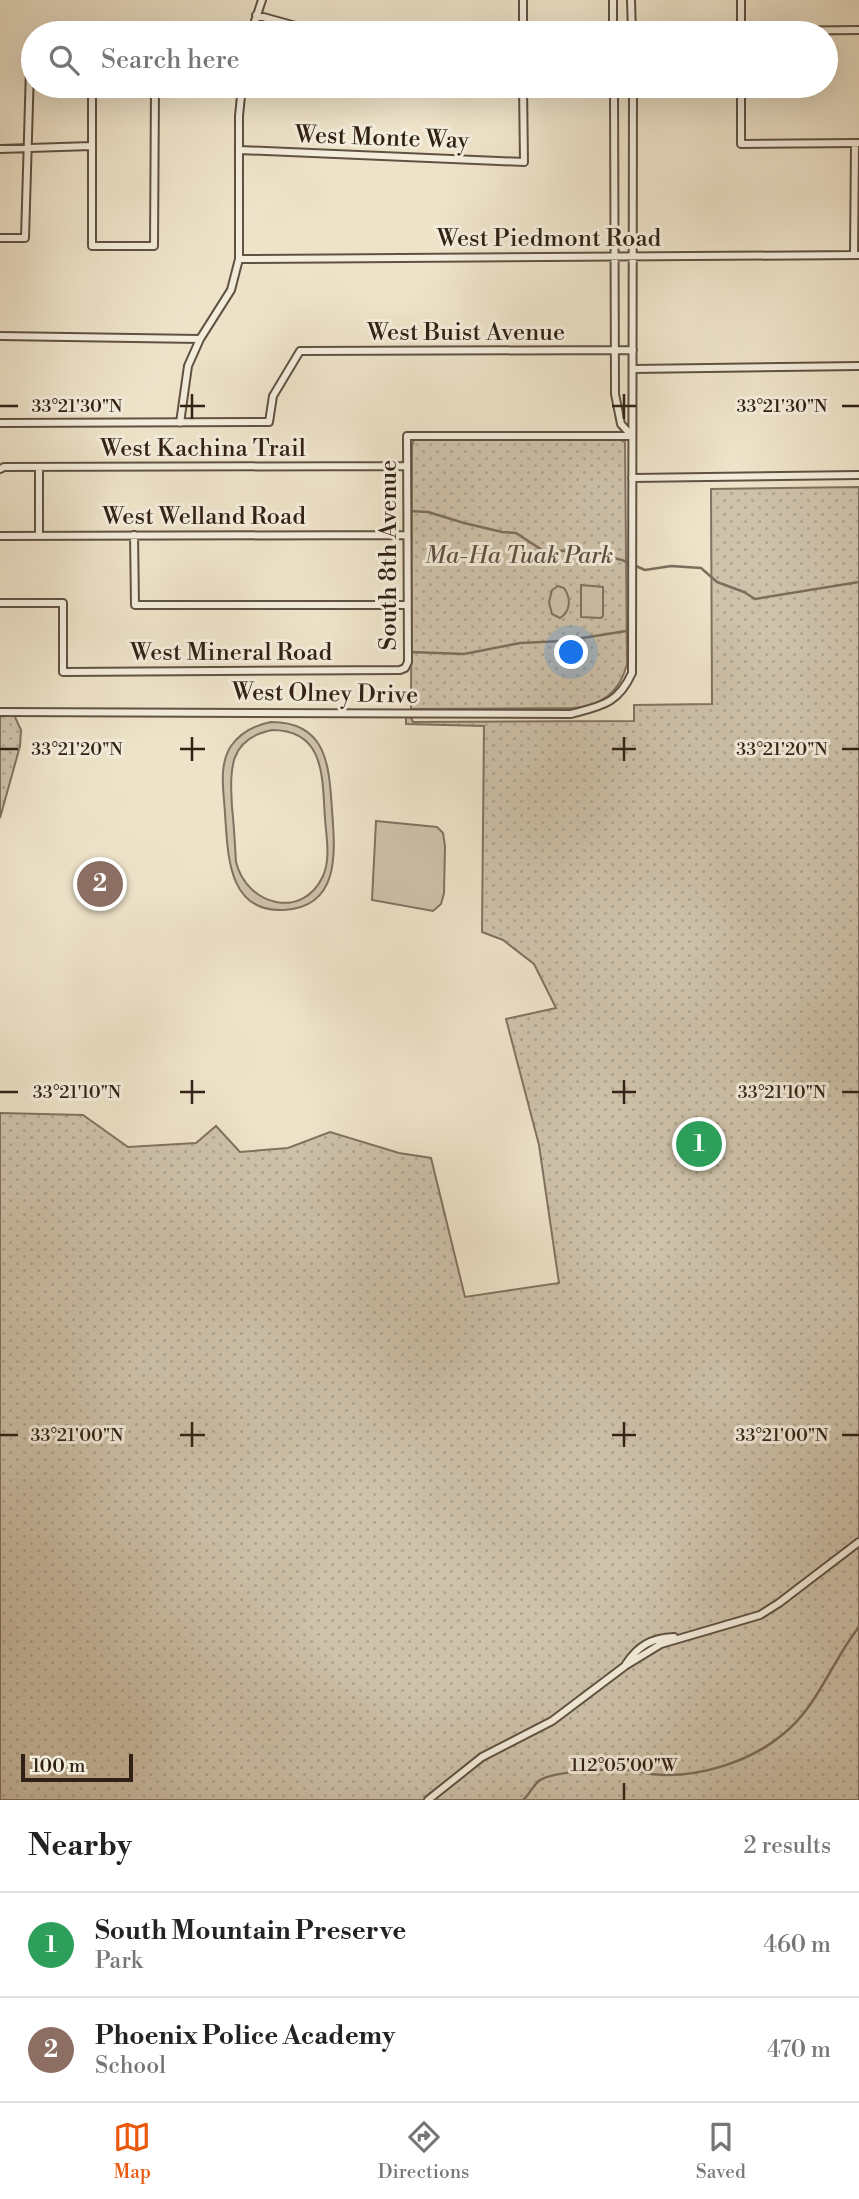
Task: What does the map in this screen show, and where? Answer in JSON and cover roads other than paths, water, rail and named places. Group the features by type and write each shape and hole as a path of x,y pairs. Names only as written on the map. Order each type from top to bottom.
{"street":[{"path":"254,21 262,0"},
{"path":"523,0 523,21"},
{"path":"613,0 613,21"},
{"path":"631,0 632,21"},
{"path":"741,0 741,21"},
{"path":"256,15 278,21"},
{"path":"838,30 859,30"},
{"path":"0,238 25,238 30,98"},
{"path":"92,98 92,246 154,246 155,98"},
{"path":"0,423 180,422 185,380 200,339 231,290 239,258 242,98"},
{"name":"West Monte Way","path":"240,150 524,162 523,98"},
{"path":"614,98 617,412 621,424 632,436"},
{"path":"632,98 632,478 859,475"},
{"path":"741,98 741,144 857,143 857,255"},
{"path":"0,149 91,146"},
{"name":"West Piedmont Road","path":"239,258 857,255"},
{"path":"0,336 200,339"},
{"name":"West Buist Avenue","path":"180,422 270,422 273,396 300,351 633,351"},
{"path":"632,369 859,366"},
{"name":"South 8th Avenue","path":"400,670 405,668 408,662 407,436 632,436"},
{"name":"West Kachina Trail","path":"0,469 407,466"},
{"path":"39,467 39,535"},
{"name":"West Olney Drive","path":"0,712 571,714 608,704 625,688 632,673 632,478"},
{"path":"134,535 135,605 407,605"},
{"name":"West Welland Road","path":"0,536 407,535"},
{"name":"West Mineral Road","path":"0,603 64,603 63,672 400,670"},
{"path":"428,1800 482,1757 552,1721 625,1666 657,1646 760,1615 859,1542"}],"waterway":[{"path":"409,511 428,512 464,523 516,533 542,550 588,552 622,560 645,570 671,566 701,568 717,582 755,599 859,582"},
{"path":"410,652 464,654 520,643 564,641 632,630"},
{"path":"523,1800 540,1780 558,1774 611,1769 651,1774 685,1774 720,1767 753,1754 782,1735 805,1711 859,1627"}],"place":[{"name":"Phoenix Police Academy","path":"100,884"},
{"name":"South Mountain Preserve","path":"699,1144"}],"park label":[{"name":"Ma-Ha Tuak Park","path":"519,555"}]}
